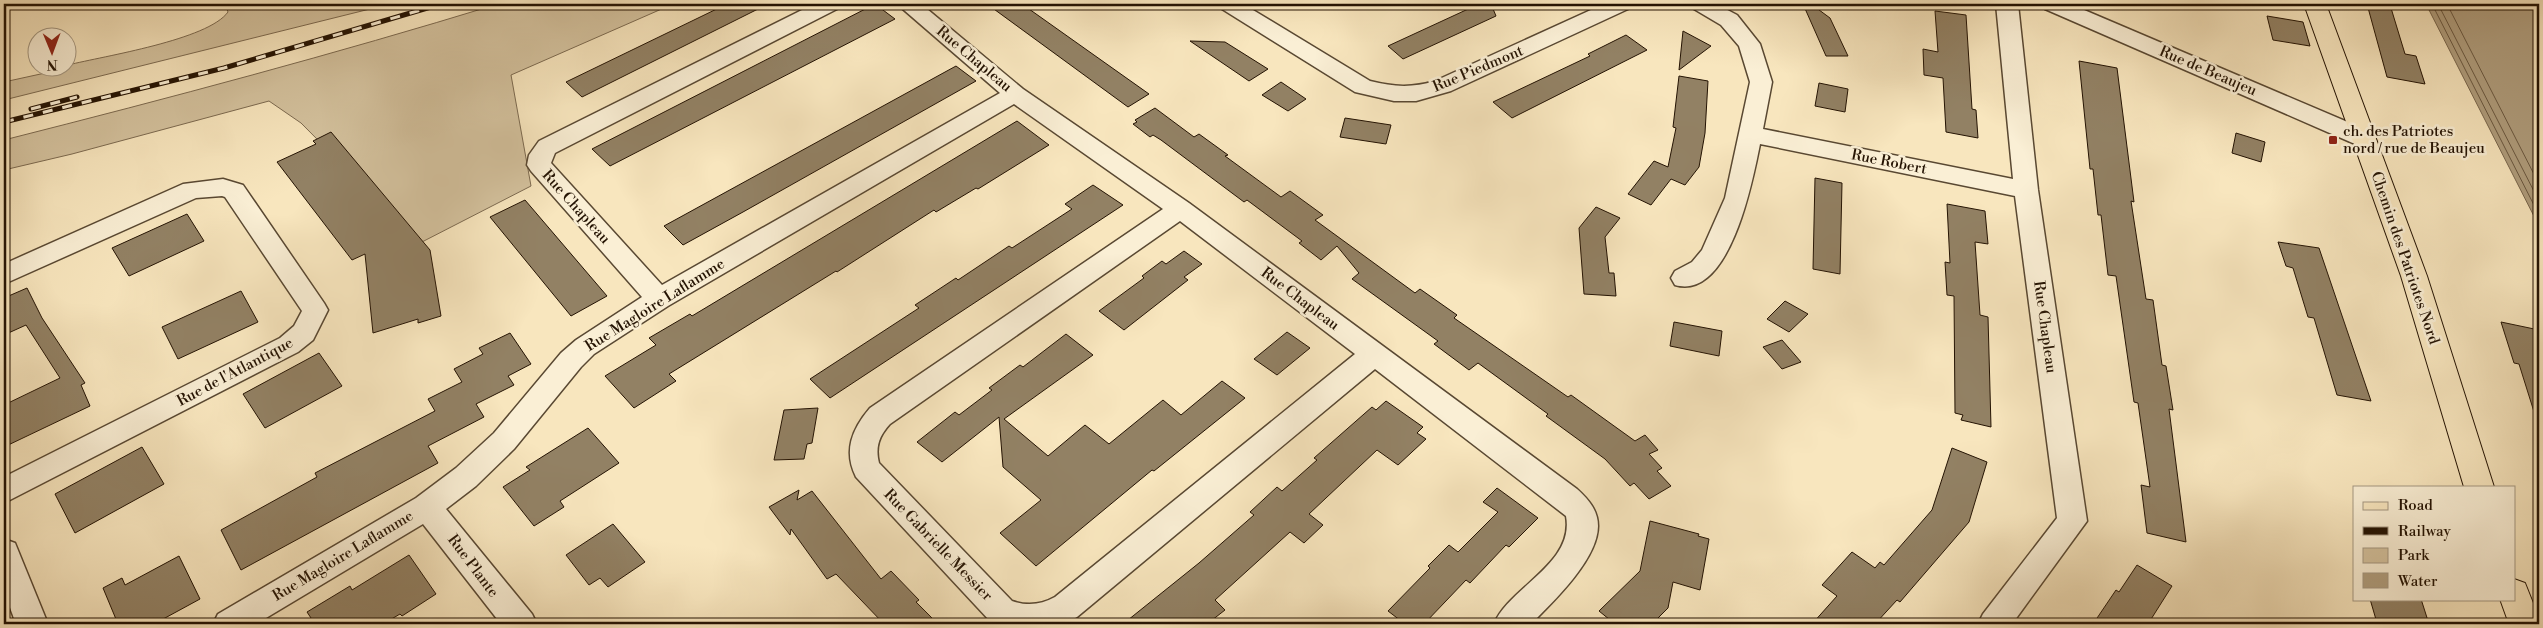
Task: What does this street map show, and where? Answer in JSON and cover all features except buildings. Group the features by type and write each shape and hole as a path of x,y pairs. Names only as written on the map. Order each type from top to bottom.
{"main road":[{"name":"Chemin des Patriotes Nord","path":"2315,4 2414,276 2479,486"},
{"path":"2516,599 2525,624"}],"street":[{"name":"Rue Chapleau","path":"659,300 539,165 541,155 547,147 830,4"},
{"name":"Rue Chapleau","path":"908,4 1016,94 1180,209 1567,498 1580,512 1584,531 1574,554 1510,624"},
{"name":"Rue Piedmont","path":"1229,4 1363,87 1394,94 1416,94 1443,86 1622,4"},
{"path":"1684,278 1701,268 1713,254 1738,198 1761,82 1757,64 1749,44 1729,20 1701,4"},
{"name":"Rue Chapleau","path":"1994,624 2072,521 2026,190 2007,4"},
{"name":"Rue de Beaujeu","path":"2052,4 2363,138"},
{"name":"Rue Magloire Laflamme","path":"229,624 426,507 484,462 585,347 659,300 1016,94"},
{"name":"Rue Robert","path":"1751,134 2026,190"},
{"name":"Rue de l'Atlantique","path":"4,275 192,190 208,186 223,187 234,190 315,310 304,333 289,345 4,491"},
{"name":"Rue Gabrielle Messier","path":"1180,209 888,410 870,426 861,455 866,469 1001,610 1016,618 1035,619 1051,617 1066,607 1374,354"},
{"name":"Rue Plante","path":"426,507 445,528 494,596 521,624"},
{"path":"4,552 32,624"}],"green space":[{"path":"225,4 390,4 4,100 4,82 28,77 78,78 78,63 178,39 217,22 228,12"},
{"path":"498,4 673,4 511,75 531,186 420,243 301,123 269,101 72,154 4,170 4,140 252,75"}],"water":[{"path":"2426,4 2539,4 2539,226 2427,6"}],"railway":[{"path":"4,122 224,68 441,4"},
{"path":"31,109 77,97"}],"place":[{"name":"ch. des Patriotes nord / rue de Beaujeu","path":"2333,140"}]}
